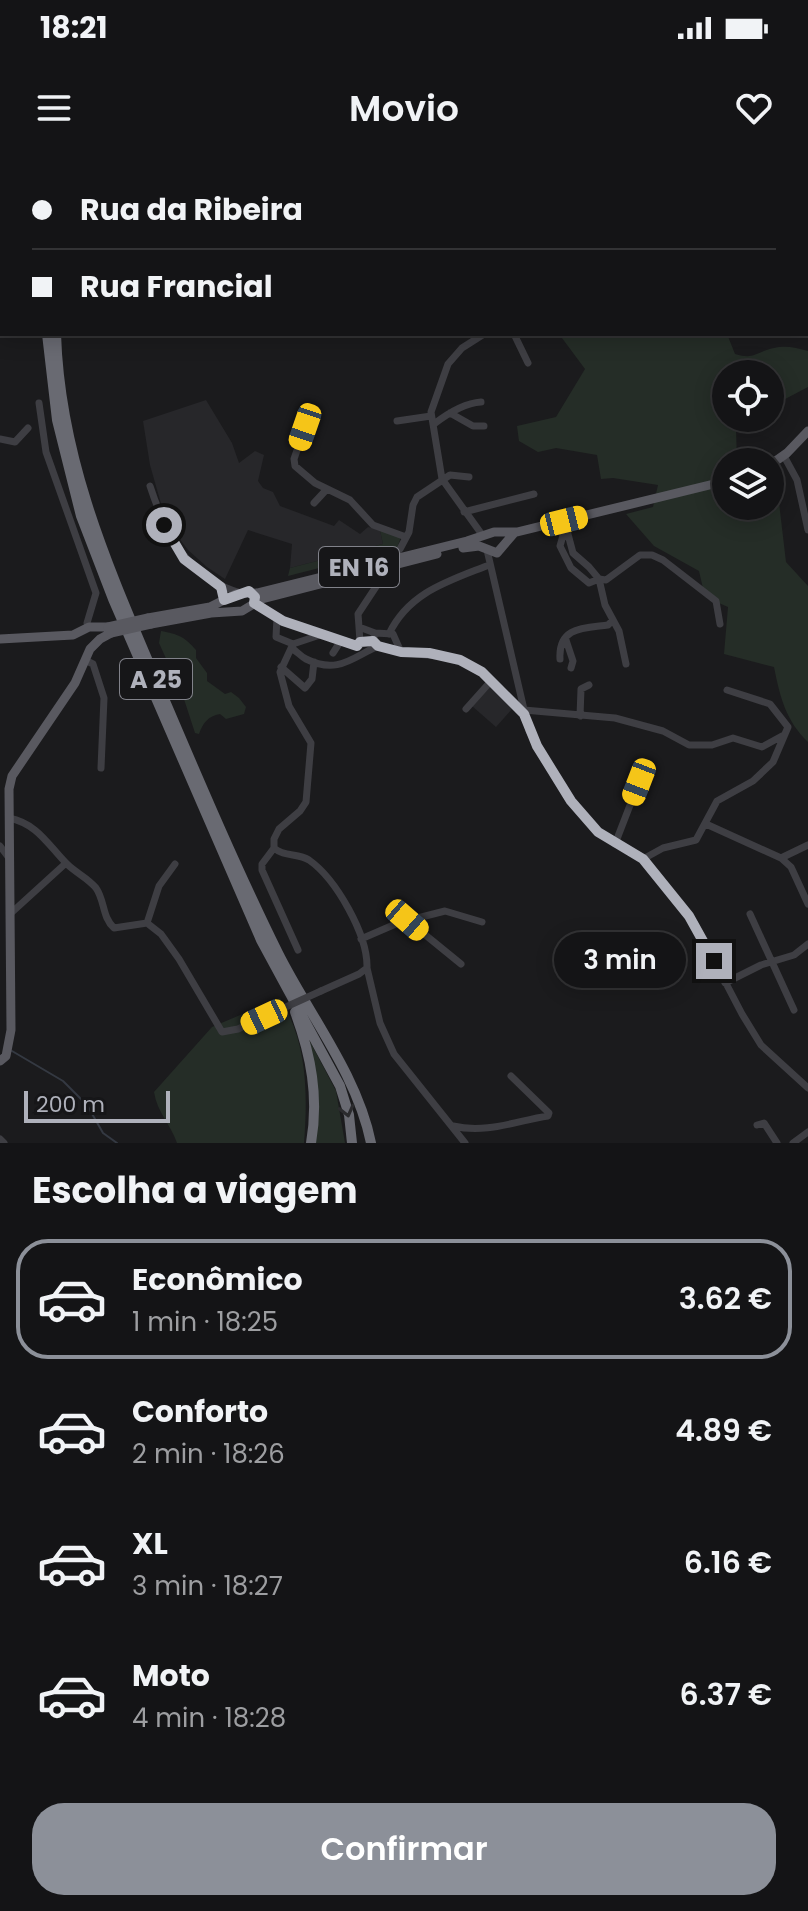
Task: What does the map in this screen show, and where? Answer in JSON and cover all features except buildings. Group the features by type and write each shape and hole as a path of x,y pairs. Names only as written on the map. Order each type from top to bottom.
{"highway":[{"name":"A 25","path":"47,336 57,420 81,516 113,599 261,940 340,1086 349,1115 352,1143"},
{"name":"A 25","path":"56,336 56,361 74,466 103,552 252,900 354,1091 371,1143"},
{"path":"288,992 308,1051 314,1080 311,1143"}],"main road":[{"path":"784,456 807,435"},
{"name":"EN 16","path":"250,598 271,597 372,571 416,553 489,534 565,523 712,485"},
{"name":"EN 16","path":"0,639 88,635 468,546 502,549 517,532"},
{"path":"490,550 484,540 489,534 503,536 505,543"},
{"name":"EN 16","path":"224,605 242,611 250,598"},
{"path":"0,1061 6,1056 11,1030 9,858 3,844 9,818 9,789 12,776 75,683 86,658 88,635"}],"street":[{"path":"481,336 462,348 448,364 433,420 442,479 471,523 489,534"},
{"path":"515,336 528,363"},
{"path":"397,421 433,420 481,402"},
{"path":"39,403 46,452 96,593 87,623 88,635"},
{"path":"450,413 473,426 484,426"},
{"path":"305,427 294,463 310,479 350,500 373,525 406,537"},
{"path":"0,439 15,442 28,428"},
{"path":"784,456 797,480 808,530"},
{"path":"361,655 358,614 406,537 415,501 450,475 469,477"},
{"path":"150,486 164,525 182,555 197,570 221,587 250,598 277,617 340,642 358,644 389,634 405,608 424,593 489,565"},
{"path":"314,503 327,489"},
{"path":"464,512 534,494"},
{"path":"467,541 472,535 471,523"},
{"path":"565,523 573,553 599,579 605,605 619,631 626,664"},
{"path":"406,537 409,549 416,553"},
{"path":"490,550 489,565 522,710 529,731 563,790 598,832 643,859 689,916 761,1045 808,1088"},
{"path":"599,579 606,580 640,555 658,556 716,601 720,624"},
{"path":"372,571 378,582"},
{"path":"221,587 224,605"},
{"path":"266,610 271,597"},
{"path":"277,617 276,637 292,646 303,658 314,662 340,666 363,656 375,640"},
{"path":"560,659 566,638 577,628 608,625 613,620"},
{"path":"359,627 375,640 401,652 465,657 522,710 615,718 663,731 689,745 712,745 733,738 762,747 782,736"},
{"path":"389,634 396,638 401,652"},
{"path":"298,950 262,864 274,848 279,829 306,802 311,743 289,706 281,668 292,646 322,635"},
{"path":"566,638 565,643 573,661 571,668"},
{"path":"333,653 340,642"},
{"path":"86,658 93,664 104,698 101,768"},
{"path":"281,668 305,688 312,679 314,662"},
{"path":"466,709 491,681"},
{"path":"580,716 581,689 589,685"},
{"path":"643,859 663,848 696,840 717,801 764,773 773,762 788,727 770,704 727,690"},
{"path":"615,844 639,782"},
{"path":"9,818 20,820 36,830 66,863 96,888 110,925 120,928 147,923 161,934 222,1032 238,1029 367,968"},
{"path":"706,824 781,858 791,867 808,904"},
{"path":"781,858 808,845"},
{"path":"274,848 306,858 333,884 361,939 380,1023 394,1054 465,1143"},
{"path":"10,914 66,863"},
{"path":"147,923 159,886 175,864"},
{"path":"361,939 407,920 445,911 482,922"},
{"path":"750,914 794,1010"},
{"path":"407,920 461,964"},
{"path":"725,983 745,972 794,955 808,944"},
{"path":"453,1126 489,1128 548,1116 549,1113 511,1076"},
{"path":"757,1125 764,1123 777,1143"},
{"path":"793,1143 808,1132"},
{"path":"0,1139 4,1143"}],"shaded area":[{"path":"560,336 728,336 735,354 742,356 782,347 808,351 808,387 784,400 784,360 712,360 712,432 736,432 737,448 712,448 712,520 781,520 786,562 808,586 808,742 794,726 785,708 774,667 724,654 728,607 705,597 699,571 654,546 626,514 653,507 658,485 601,479 597,455 556,448 538,452 519,441 517,426 556,417 585,369"},
{"path":"206,400 232,443 239,463 255,451 264,455 258,481 263,488 273,492 280,506 334,526 339,520 360,534 368,527 380,530 383,544 290,568 292,544 248,530 225,579 207,567 188,550 166,521 150,465 143,421"},
{"path":"380,530 401,537 397,548 288,576 290,568 383,544"},
{"path":"161,631 181,637 196,650 196,658 207,673 207,681 225,694 231,692 239,698 246,707 244,714 226,719 220,714 212,716 199,734 195,733 183,696 159,643"},
{"path":"490,685 512,709 496,727 472,706"},
{"path":"280,998 296,1032 304,1068 304,1143 177,1143 154,1092 212,1027"},
{"path":"306,1034 336,1091 345,1143 315,1143 316,1088"}],"waterway":[{"path":"12,1051 63,1081 87,1105 103,1133 117,1143"}],"route":[{"path":"164,525 184,559 221,587 224,600 249,591 256,599 254,603 283,621 341,642 357,646 360,642 373,641 378,646 401,652 429,653 460,660 482,672 524,714 537,746 571,801 598,832 643,859 695,924 714,961"}]}
